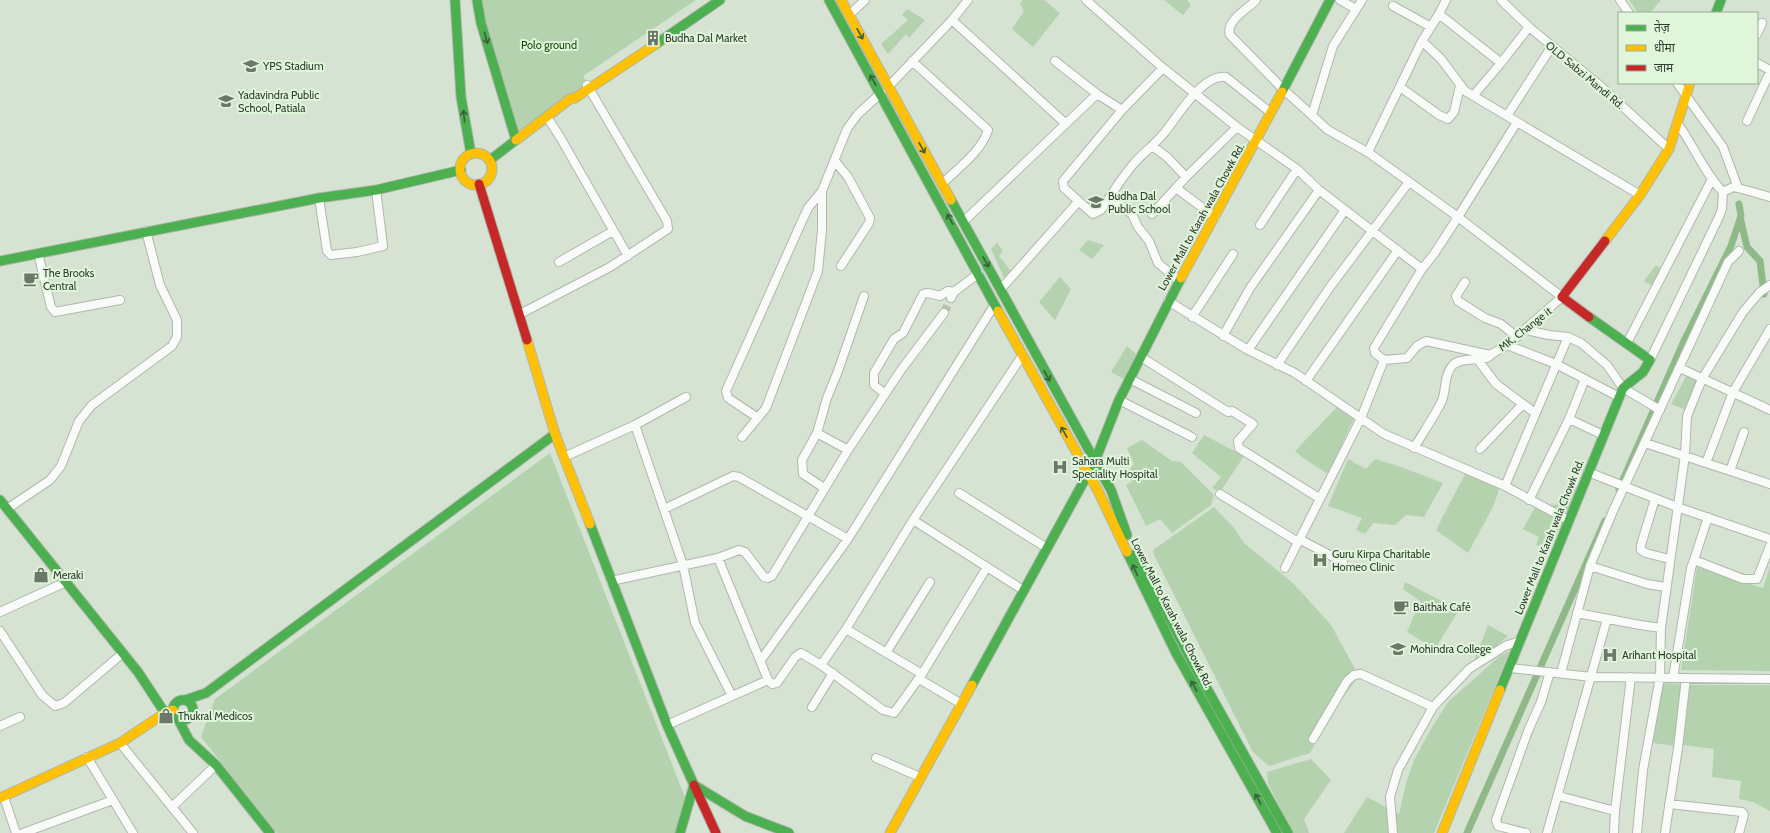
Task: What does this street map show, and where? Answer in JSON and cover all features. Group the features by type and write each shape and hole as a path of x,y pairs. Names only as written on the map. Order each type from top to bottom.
{"main road":[{"path":"455,0 459,76 466,134 471,154"},
{"path":"477,0 481,23 516,140"},
{"path":"490,160 588,86 713,0"},
{"path":"588,86 720,0"},
{"path":"829,0 979,273 1022,356 1086,469"},
{"path":"841,0 1111,490 1130,542 1169,629 1288,833"},
{"name":"Lower Mall to Karah wala Chowk Rd.","path":"1277,833 1086,469 1099,452 1098,448 1119,400 1168,301 1256,142 1330,0"},
{"path":"1716,12 1721,0"},
{"path":"1650,360 1562,297 1640,195 1669,149 1690,84"},
{"path":"471,154 481,154 490,160 492,165 491,175 488,180 479,184 468,182 464,179 460,170 463,160 471,154"},
{"path":"0,261 319,198 376,190 460,170"},
{"path":"479,184 520,314 555,434 667,725 716,833"},
{"path":"1005,323 1015,317"},
{"name":"Lower Mall to Karah wala Chowk Rd.","path":"1442,833 1619,397 1623,388 1643,372 1650,360"},
{"path":"2,798 120,742 185,700 206,693 555,434"},
{"path":"1021,588 1042,545 1086,469"},
{"path":"882,833 917,776 1086,469"},
{"path":"0,500 123,653 150,690 171,709 190,740 216,765 270,833"},
{"path":"150,690 171,709"},
{"path":"178,719 184,720 192,715 206,693"},
{"path":"185,700 192,706 190,740"},
{"path":"890,833 917,776"},
{"path":"680,833 694,784"},
{"path":"694,784 745,816 790,833"}],"street":[{"path":"849,15 865,0"},
{"path":"889,86 952,20 968,0"},
{"path":"1086,0 1163,68 1256,142 1297,169 1319,190 1422,268"},
{"name":"MK, Change it","path":"1256,0 1233,22 1229,32 1284,89 1328,130 1368,152 1458,217 1562,297 1507,346 1490,355 1426,341 1417,346 1407,358 1384,360"},
{"path":"1340,0 1356,9"},
{"path":"1312,115 1333,46 1362,0"},
{"path":"1368,152 1422,41 1446,0"},
{"name":"OLD Sabzi Mandi Rd.","path":"1501,0 1529,27 1597,83 1669,149"},
{"path":"1620,0 1628,12"},
{"path":"1393,6 1431,27"},
{"path":"1439,14 1501,63"},
{"path":"952,20 1065,123"},
{"path":"1758,32 1762,23"},
{"path":"1473,96 1529,27"},
{"path":"1422,41 1441,59 1460,86 1473,96 1640,195"},
{"path":"1506,116 1552,46"},
{"path":"912,61 988,130 986,138 977,149 942,184"},
{"path":"1054,61 1096,94 1122,110"},
{"path":"1747,121 1770,71 1758,64"},
{"path":"1163,68 1122,110 1063,181 1064,188 1093,214 1096,214 1101,210 1136,161 1152,146 1195,93 1212,80 1220,76 1226,77 1271,113"},
{"path":"1650,360 1719,217 1730,189 1723,147 1678,84"},
{"path":"520,314 610,267 666,232 668,225 588,86"},
{"path":"1400,87 1439,115 1448,119 1454,112 1460,86"},
{"path":"758,418 728,398 726,391 808,208 822,191 847,129 853,120 880,93"},
{"path":"963,222 1096,94"},
{"path":"547,117 628,256"},
{"path":"1285,568 1319,498 1361,418 1384,360 1375,353 1374,348 1422,268 1434,254 1517,122"},
{"path":"1678,124 1693,145 1711,181 1730,189 1770,197"},
{"path":"1152,214 1186,176 1237,127"},
{"path":"1152,146 1167,157 1186,176"},
{"path":"835,161 848,177 870,218 869,223 841,266"},
{"path":"1260,225 1297,169"},
{"path":"1627,343 1670,261 1686,226 1711,181"},
{"path":"1277,365 1330,287 1410,182"},
{"path":"1176,188 1215,217"},
{"path":"319,198 327,251 331,255 345,254 375,249 383,246 376,190"},
{"path":"1223,336 1250,288 1319,190"},
{"path":"742,437 766,408 818,271 822,230 822,191"},
{"path":"1110,197 1132,214 1138,227 1149,240 1158,263 1179,281"},
{"path":"1000,290 1078,202"},
{"path":"1248,350 1345,210"},
{"path":"8,510 50,480 61,466 79,421 92,405 172,346 177,337 179,330 177,320 160,285 146,231"},
{"path":"559,262 613,231"},
{"path":"1306,381 1398,250"},
{"path":"1561,674 1590,566 1618,485 1645,443 1657,409 1680,368 1728,262 1739,251"},
{"path":"38,253 51,307 55,312 120,300"},
{"path":"1192,317 1233,254"},
{"path":"885,394 874,385 874,373 894,339 903,333 924,294 928,293 940,296 948,291 953,295 979,273"},
{"path":"1465,282 1456,296 1458,300 1480,315 1501,324 1517,337"},
{"path":"1637,833 1643,770 1660,677 1661,628 1665,587 1685,455 1687,416 1702,379 1742,312 1760,292 1770,285"},
{"path":"824,488 803,474 801,466 802,460 817,433 826,398 838,371 864,296"},
{"path":"1168,301 1223,336 1306,381 1384,434 1505,486 1568,520"},
{"path":"761,660 848,540 995,304"},
{"path":"611,581 718,558 739,550 745,552 764,577 768,578 772,576 848,450 901,370 944,313"},
{"path":"1706,463 1733,392 1770,329"},
{"path":"1526,330 1568,337 1581,343 1607,365 1623,388 1657,409"},
{"path":"1505,486 1568,337"},
{"path":"1507,346 1556,364 1619,397"},
{"path":"1414,448 1441,402 1448,373 1452,366 1462,360 1478,360 1486,358 1490,355"},
{"path":"821,665 846,629 913,520 1022,356"},
{"path":"1141,357 1228,412 1232,411 1253,424 1238,441 1239,448 1319,498"},
{"path":"1478,360 1496,384 1535,413"},
{"path":"1680,368 1770,410"},
{"path":"1130,379 1196,413"},
{"path":"1529,500 1569,419 1585,379"},
{"path":"564,457 635,425 686,397"},
{"path":"1119,400 1192,437"},
{"path":"1480,449 1522,404"},
{"path":"1569,419 1603,435"},
{"path":"635,425 683,565 695,623 732,696"},
{"path":"1730,471 1744,432"},
{"path":"817,433 848,450"},
{"path":"1645,443 1770,484"},
{"path":"1588,472 1655,499 1770,539"},
{"path":"664,509 733,476 739,477 848,540"},
{"path":"959,493 1042,545"},
{"path":"1220,494 1298,540 1343,562"},
{"path":"1655,499 1641,545 1641,550 1643,552 1669,558"},
{"path":"1673,678 1691,568 1708,517"},
{"path":"913,520 1021,588"},
{"path":"1694,560 1743,579 1757,579 1770,546"},
{"path":"718,558 768,680 772,684 777,683 795,657 801,653 833,673 883,710 894,713 920,677 987,567"},
{"path":"1590,566 1647,584 1665,587"},
{"path":"0,612 66,582"},
{"path":"886,653 930,582"},
{"path":"1577,613 1661,628"},
{"path":"1547,833 1559,796 1607,619"},
{"path":"846,629 886,653 958,702"},
{"path":"0,631 42,695 55,706 64,703 123,653"},
{"path":"1393,833 1390,797 1398,770 1433,707 1469,669 1505,646 1520,641"},
{"path":"1510,668 1592,677 1770,679"},
{"path":"1526,833 1498,826 1496,820 1528,731 1541,702 1546,672"},
{"path":"812,707 833,673"},
{"path":"1313,739 1347,681 1354,675 1361,674 1433,707"},
{"path":"1614,833 1615,811 1631,677"},
{"path":"1665,833 1668,804 1678,748 1686,678"},
{"path":"667,725 768,680"},
{"path":"0,726 20,717"},
{"path":"120,742 193,833"},
{"path":"87,757 133,833"},
{"path":"876,758 917,776"},
{"path":"172,807 216,765"},
{"path":"1559,796 1615,811"},
{"path":"2,798 16,833"},
{"path":"23,833 113,800"},
{"path":"1668,804 1739,811 1744,815 1740,832"}],"green space":[{"name":"Polo ground","path":"477,0 696,0 583,76 591,89 519,138"},
{"path":"1023,0 1044,0 1060,13 1033,47 1012,29 1024,11 1020,4"},
{"path":"1164,0 1187,0 1191,5 1183,15"},
{"path":"1629,0 1661,0 1651,12 1637,12"},
{"path":"907,9 925,20 909,38 906,34 888,54 881,44 908,20 902,15"},
{"path":"1088,240 1104,245 1092,259 1079,250"},
{"path":"997,243 1003,251 999,256 1011,271 1004,278 991,249"},
{"path":"1656,265 1667,272 1657,288 1644,281"},
{"path":"1060,277 1071,289 1055,320 1039,302"},
{"path":"1127,346 1136,354 1124,379 1111,372"},
{"path":"1687,375 1699,380 1686,410 1671,404"},
{"path":"1339,405 1355,416 1328,474 1295,451"},
{"path":"1204,435 1244,456 1220,492 1212,488 1221,477 1192,453"},
{"path":"1142,440 1172,461 1181,462 1214,495 1211,505 1172,533 1160,519 1146,526 1126,485 1136,478 1129,471 1134,464 1127,448"},
{"path":"550,453 686,800 675,833 277,833 201,737 215,699"},
{"path":"1348,459 1366,469 1375,459 1443,483 1424,517 1406,515 1395,525 1373,523 1365,534 1356,530 1362,518 1328,506"},
{"path":"1466,472 1501,484 1493,507 1468,553 1436,530"},
{"path":"1569,484 1578,487 1550,549 1536,545 1539,537 1523,529 1537,504 1556,505"},
{"path":"1214,507 1234,528 1244,543 1294,584 1331,625 1359,676 1337,705 1310,753 1269,766 1253,752 1154,555 1153,550"},
{"path":"1770,566 1770,671 1681,670 1697,567 1763,588"},
{"path":"1405,582 1459,610 1435,649 1407,632 1420,601 1403,589"},
{"path":"1488,625 1508,636 1472,666"},
{"path":"1510,651 1434,833 1344,833 1367,797 1399,814 1406,783 1414,760 1448,702 1501,655"},
{"path":"1661,683 1682,684 1675,746 1653,743"},
{"path":"1690,685 1770,685 1770,811 1753,802 1739,799 1741,781 1712,777 1714,749 1683,745"},
{"path":"1311,759 1331,780 1304,819 1309,833 1292,833 1268,783 1267,772"}],"waterway":[{"path":"1619,489 1684,341 1731,246 1741,216 1739,204"},
{"path":"1741,221 1747,247 1760,261 1764,294"},
{"path":"1467,833 1605,521"}],"tunnel":[{"path":"944,313 951,298"}],"traffic: fast":[{"path":"455,0 461,97 471,154"},
{"path":"477,0 481,23 516,140 490,160"},
{"path":"656,44 720,0"},
{"path":"829,0 998,311"},
{"path":"1282,92 1330,0"},
{"path":"1716,12 1721,0"},
{"path":"0,261 319,198 376,190 461,170"},
{"path":"951,200 1111,490 1127,535"},
{"path":"972,685 1095,461 1119,400 1181,278"},
{"path":"1500,690 1623,388 1643,372 1650,360 1589,317"},
{"path":"185,700 206,693 555,434"},
{"path":"0,500 138,672 165,713"},
{"path":"590,524 667,725 694,785 745,816 789,833"},
{"path":"1127,552 1176,653 1277,833"},
{"path":"1136,553 1192,662 1288,833"},
{"path":"183,700 190,703 193,710 190,717 183,720 176,717 173,710 176,703 183,700"},
{"path":"178,719 189,740 216,765 270,833"},
{"path":"680,833 694,785"}],"traffic: slow":[{"path":"841,0 951,200"},
{"path":"516,140 570,99 575,98 656,44"},
{"path":"1605,241 1640,195 1669,149 1690,84"},
{"path":"1181,278 1282,92"},
{"path":"476,153 482,154 489,160 492,169 491,175 485,182 476,185 470,184 463,178 460,169 461,163 467,156 476,153"},
{"path":"998,311 1098,491 1127,552"},
{"path":"527,340 555,434 590,524"},
{"path":"890,833 972,685"},
{"path":"1442,833 1500,690"},
{"path":"0,798 120,743 165,713 173,710"}],"traffic: jam":[{"path":"479,184 527,340"},
{"path":"1589,317 1562,297 1605,241"},
{"path":"694,785 716,833"}],"place":[{"name":"Budha Dal Market","path":"653,38"},
{"name":"YPS Stadium","path":"251,66"},
{"name":"Yadavindra Public School, Patiala","path":"226,101"},
{"name":"Budha Dal Public School","path":"1096,202"},
{"name":"The Brooks Central","path":"31,279"},
{"name":"Sahara Multi Speciality Hospital","path":"1060,467"},
{"name":"Guru Kirpa Charitable Homeo Clinic","path":"1320,560"},
{"name":"Meraki","path":"41,575"},
{"name":"Baithak Café","path":"1401,607"},
{"name":"Mohindra College","path":"1398,649"},
{"name":"Arihant Hospital","path":"1610,655"},
{"name":"Thukral Medicos","path":"166,716"}]}
